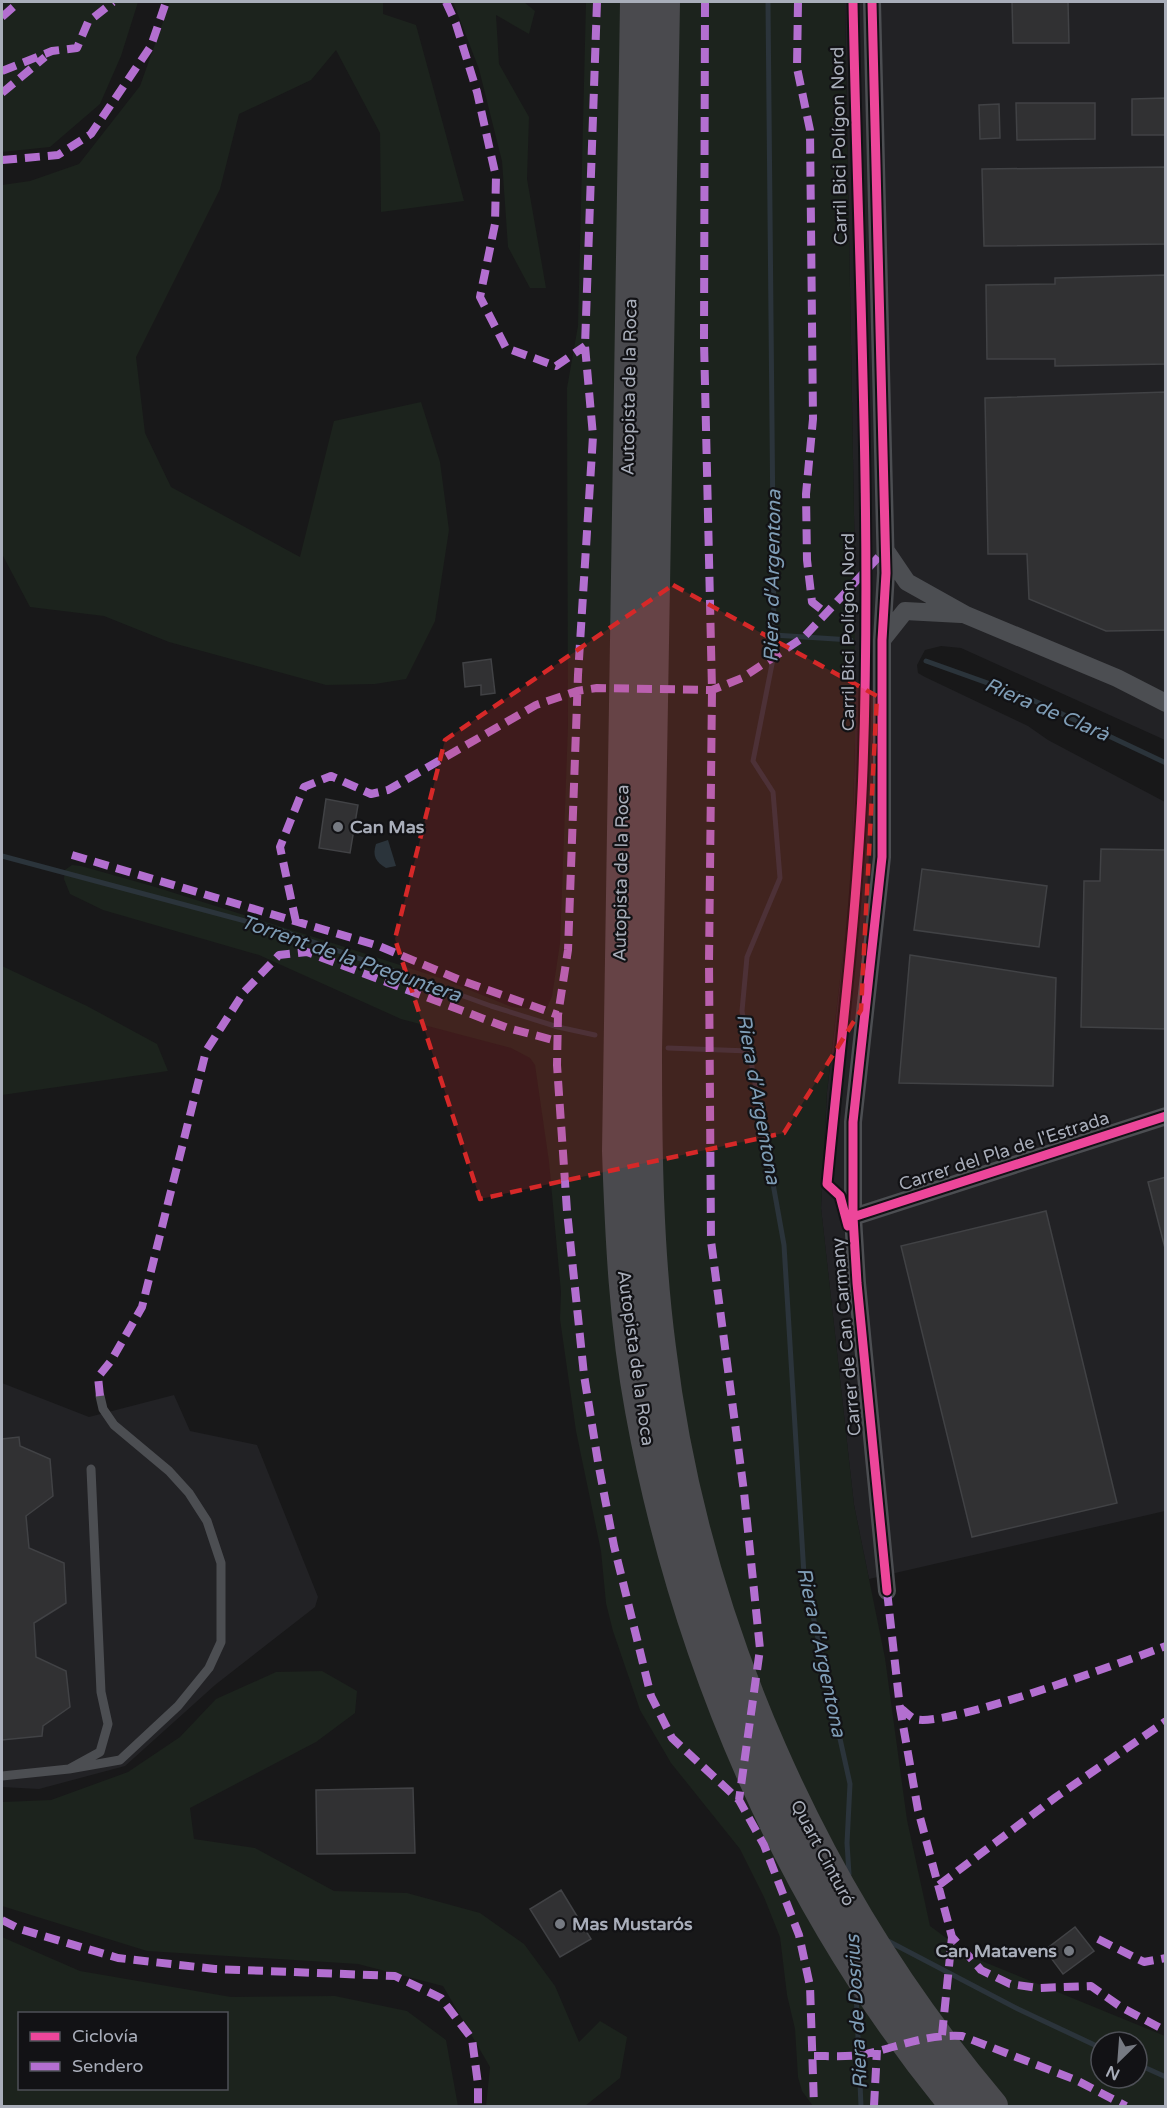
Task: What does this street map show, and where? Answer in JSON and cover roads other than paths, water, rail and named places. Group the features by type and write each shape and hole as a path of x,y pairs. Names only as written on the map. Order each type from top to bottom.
{"highway":[{"name":"Autopista de la Roca","path":"636,2 618,1151 623,1266 640,1409 659,1498 680,1580 733,1730"},
{"name":"Autopista de la Roca","path":"664,2 646,1177 660,1349 682,1478 699,1544 740,1674"},
{"name":"Quart Cinturó","path":"740,1674 799,1810 867,1933 933,2030 992,2106"},
{"name":"Quart Cinturó","path":"733,1730 774,1822 822,1910 864,1980 908,2044 956,2106"}],"street":[{"name":"Carrer de Can Carmany","path":"872,2 886,573 882,640 882,857 853,1122 853,1217 856,1283 887,1591"},
{"path":"885,550 907,582 966,615 1117,678 1166,703"},
{"path":"882,640 905,611 966,615"},
{"name":"Carrer del Pla de l'Estrada","path":"853,1217 1166,1116"}],"lane":[{"path":"2,1776 69,1769 120,1760 178,1706 209,1668 221,1642 221,1563 207,1521 189,1493 169,1471 114,1425 103,1409 100,1396"},
{"path":"69,1769 100,1752 108,1724 101,1692 91,1469"}],"waterway":[{"name":"Riera d'Argentona","path":"768,2 774,635 773,659 753,761 773,792 780,878 747,957 742,1011 784,1245 804,1575 850,1784 847,1843 849,1874"},
{"name":"Riera de Clarà","path":"774,635 851,640"},
{"name":"Riera de Clarà","path":"926,661 1024,696 1166,763"},
{"name":"Torrent de la Preguntera","path":"2,856 283,931 491,1006 558,1027 595,1035"},
{"path":"668,1048 749,1051"},
{"path":"888,1941 1018,2009 1089,2042"},
{"name":"Riera de Dosrius","path":"856,1991 861,2106"},
{"path":"1149,2069 1166,2077"}],"place":[{"name":"Can Mas","path":"338,827"},
{"name":"Mas Mustarós","path":"560,1924"},
{"name":"Can Matavens","path":"1069,1951"}]}
